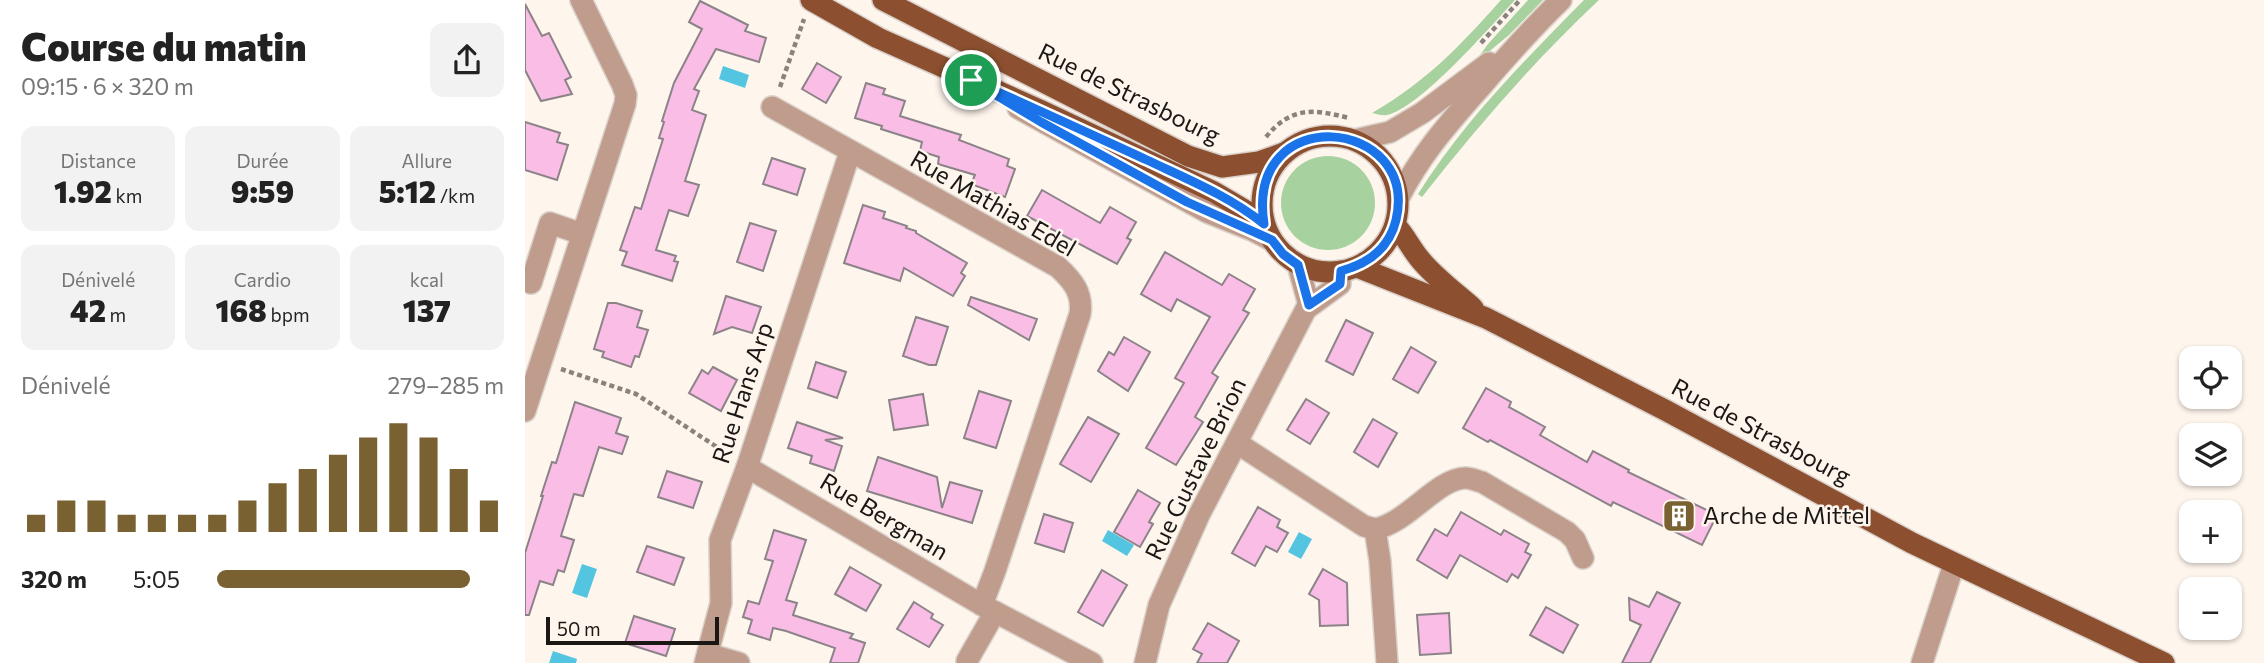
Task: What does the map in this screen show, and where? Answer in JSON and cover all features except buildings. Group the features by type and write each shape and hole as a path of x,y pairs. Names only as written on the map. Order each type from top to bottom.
{"main road":[{"name":"Rue de Strasbourg","path":"883,0 1188,156 1222,167 1259,162 1283,153"},
{"path":"808,6 1217,193 1248,212 1268,232 1283,254 1298,265 1319,272 1349,269 1374,257 1387,243 1395,225 1398,199 1394,180 1385,163 1355,130 1337,136 1318,136 1299,143 1283,153 1271,168 1263,186 1261,205 1268,232"},
{"name":"Rue de Strasbourg","path":"1395,225 1433,274 1486,318"},
{"name":"Rue de Strasbourg","path":"1349,269 1486,318 1954,564 2164,663"}],"street":[{"path":"525,411 625,104 625,95 581,0"},
{"path":"1398,199 1414,167 1429,147 1534,26 1561,0"},
{"path":"1355,130 1390,132 1422,113 1534,26"},
{"name":"Rue Mathias Edel","path":"772,107 1058,267 1069,276 1080,295 1080,314 989,609"},
{"name":"Rue Hans Arp","path":"739,663 706,658 721,603 720,540 747,467 850,152"},
{"path":"531,283 550,223 582,234"},
{"path":"1298,265 1309,305"},
{"name":"Rue Gustave Brion","path":"1145,663 1159,605 1199,514 1309,305 1340,284 1349,269"},
{"path":"1237,443 1364,526 1375,529 1395,523 1451,481 1466,478 1482,482 1567,532 1583,558"},
{"name":"Rue Bergman","path":"747,467 989,609 1092,663"},
{"path":"1375,529 1380,561 1387,663"},
{"path":"1922,663 1954,564"},
{"path":"967,661 989,609"}],"path":[{"path":"772,107 808,6"},
{"path":"1257,144 1283,120 1306,112 1329,112 1355,130"},
{"path":"540,362 636,394 747,467"}],"green space":[{"path":"1501,0 1515,0 1473,46 1418,98 1385,115 1372,113 1426,76"},
{"path":"1528,0 1543,0 1509,35 1473,65 1488,44"},
{"path":"1584,0 1599,0 1507,95 1422,197 1418,194 1475,117"},
{"path":"1328,156 1346,159 1362,169 1372,185 1375,203 1372,221 1362,237 1346,247 1328,250 1310,247 1294,237 1284,221 1281,203 1284,185 1294,169 1310,159"}],"water":[{"path":"723,66 749,75 745,88 719,79"},
{"path":"1108,530 1134,545 1127,556 1102,541"},
{"path":"1299,532 1312,539 1301,559 1288,552"},
{"path":"582,564 597,569 587,598 572,593"},
{"path":"553,651 577,659 576,663 549,663"}],"place":[{"name":"Arche de Mittel","path":"1679,516"}],"route":[{"path":"971,80 1217,193 1264,224 1261,205 1263,186 1271,168 1283,153 1318,136 1355,140 1372,150 1385,163 1394,180 1398,199 1395,225 1387,243 1374,257 1357,267 1341,271 1340,284 1309,305 1298,265 1283,254 1272,240 1187,202 1041,122 971,80"}]}
